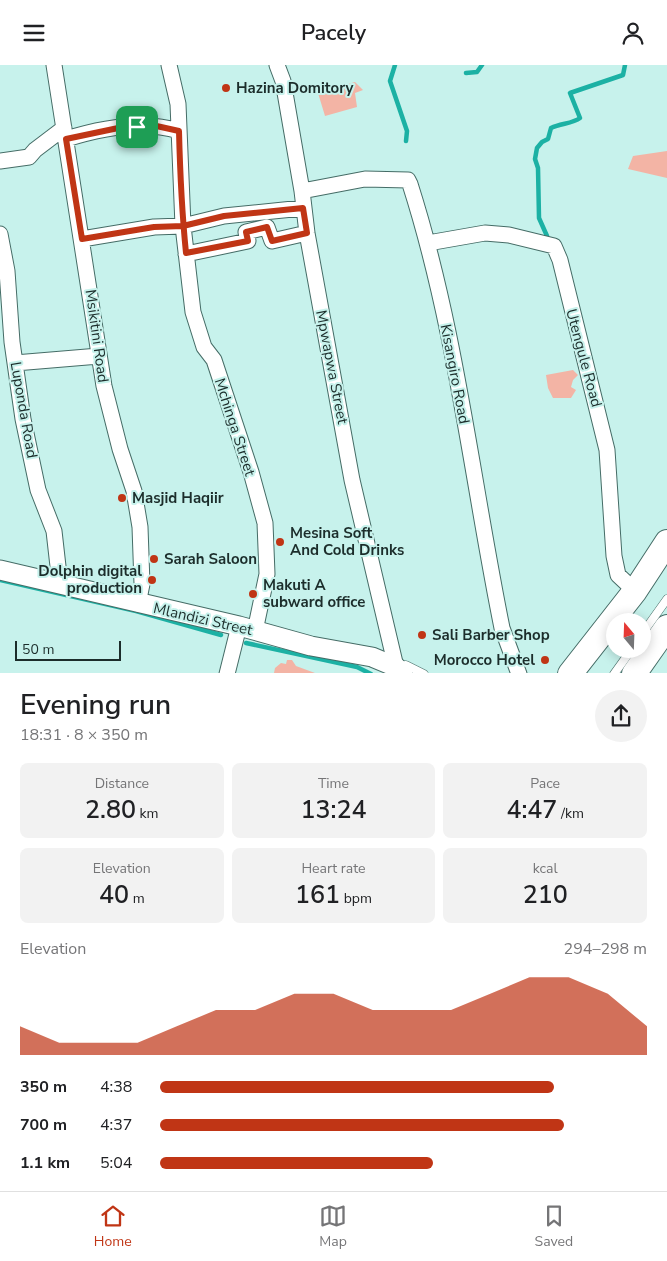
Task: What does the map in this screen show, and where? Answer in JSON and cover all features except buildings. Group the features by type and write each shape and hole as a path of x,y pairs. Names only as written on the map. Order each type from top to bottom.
{"main road":[{"path":"570,673 635,591 667,542"},
{"path":"634,673 667,627"}],"street":[{"name":"Msikitini Road","path":"54,65 99,356 116,435 134,491 142,557 142,584 138,604"},
{"name":"Mchinga Street","path":"169,65 170,77 176,88 183,226 193,311 204,347 214,360 227,398 265,523 267,574 247,629 227,673"},
{"name":"Mpwapwa Street","path":"277,65 283,81 302,191 307,233 352,480 400,670"},
{"path":"0,161 29,157 35,150 65,134 152,125 179,131"},
{"name":"Kisangiro Road","path":"302,191 365,179 408,180 428,243 457,376 502,628 520,673"},
{"path":"82,239 154,227 183,226 224,216 303,208"},
{"path":"186,253 248,241 246,232 267,227 272,241 307,233"},
{"name":"Utengule Road","path":"428,243 485,233 509,235 554,246 560,260 607,450 614,556 618,575 635,591"},
{"name":"Luponda Road","path":"0,234 7,271 6,343 15,363 38,489 54,531 60,584"},
{"path":"15,363 99,356"},
{"name":"Mlandizi Street","path":"0,570 247,629 310,647 372,657 400,670"}],"lane":[{"path":"651,621 667,599"},
{"path":"614,673 625,658"},
{"path":"400,670 406,665 424,673"}],"shaded area":[{"path":"355,82 363,90 355,93 357,107 325,116 318,93"},
{"path":"667,151 667,178 628,169 633,156"},
{"path":"573,370 578,375 573,380 571,387 576,390 571,398 553,398 548,388 546,375"},
{"path":"287,660 292,660 296,666 315,673 274,673 275,668 281,663 286,664"}],"waterway":[{"path":"395,65 390,81 407,131 406,141"},
{"path":"466,73 477,72 482,65"},
{"path":"547,236 539,218 538,168 535,159 537,148 548,139 551,128 580,118 570,93 623,75 625,65"},
{"path":"0,580 136,611 221,635"},
{"path":"246,643 357,667 369,673"}],"place":[{"name":"Hazina Domitory","path":"226,88"},
{"name":"Masjid Haqiir","path":"122,498"},
{"name":"Mesina Soft And Cold Drinks","path":"280,542"},
{"name":"Sarah Saloon","path":"154,559"},
{"name":"Dolphin digital production","path":"152,580"},
{"name":"Makuti A subward office","path":"253,594"},
{"name":"Sali Barber Shop","path":"422,635"},
{"name":"Morocco Hotel","path":"545,660"}],"route":[{"path":"137,127 123,127 77,135 66,139 82,239 92,239 104,234 154,227 183,226 224,216 303,208 307,233 300,233 272,241 267,227 246,232 248,241 200,252 186,253 183,226 180,178 179,131 152,125 137,127"}]}
